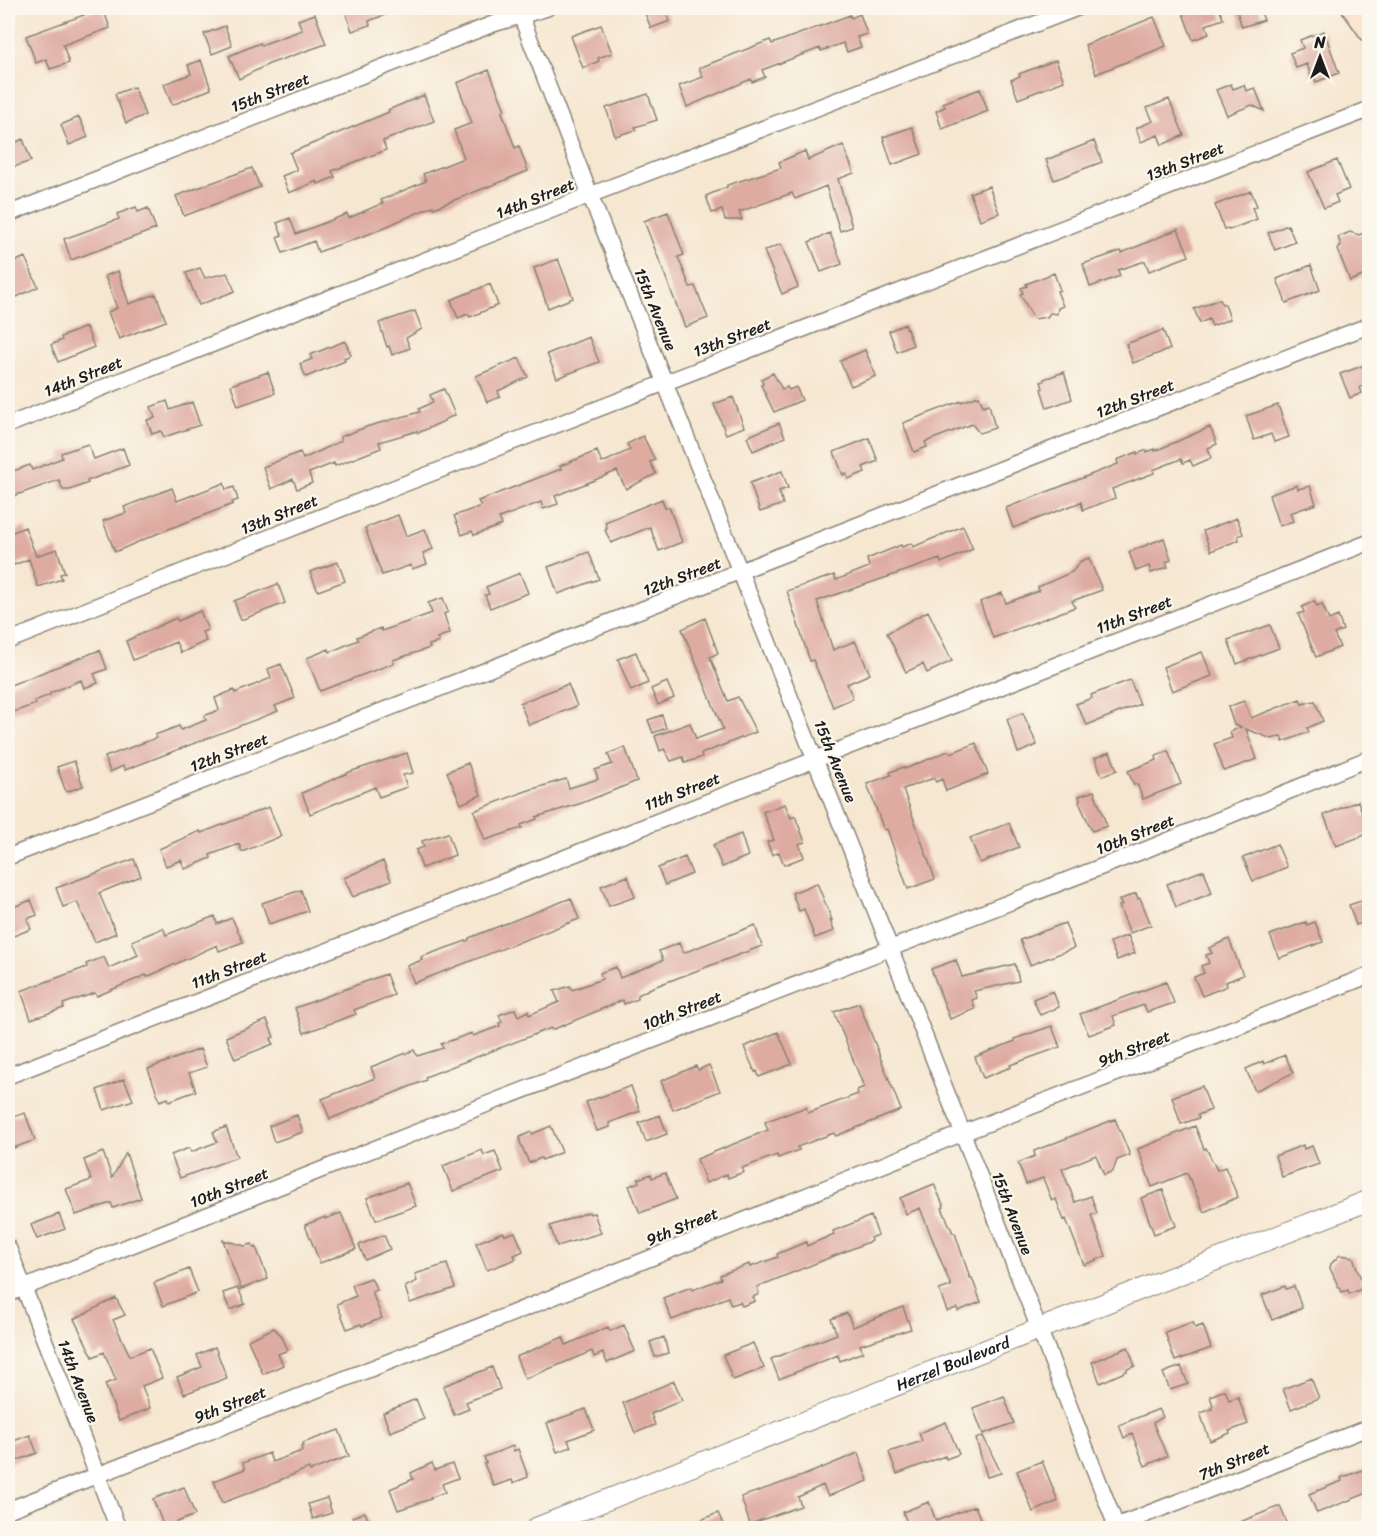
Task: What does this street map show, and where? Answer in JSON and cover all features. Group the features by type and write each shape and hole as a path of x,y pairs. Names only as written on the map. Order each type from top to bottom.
{"main road":[{"path":"1353,8 1370,32"}],"street":[{"name":"15th Street","path":"8,214 519,12 547,8"},
{"name":"14th Street","path":"8,425 590,195 1077,8"},
{"name":"15th Avenue","path":"519,12 963,1133 1114,1528"},
{"name":"13th Street","path":"8,641 666,382 1370,109"},
{"name":"12th Street","path":"8,857 1370,325"},
{"name":"11th Street","path":"8,1076 1370,542"},
{"name":"10th Street","path":"8,1294 485,1105 891,950 1370,758"},
{"name":"9th Street","path":"8,1510 1370,975"},
{"name":"Herzel Boulevard","path":"536,1528 1370,1200"},
{"name":"14th Avenue","path":"8,1247 118,1528"},
{"name":"7th Street","path":"1114,1528 1370,1426"}],"building":[{"path":"103,8 110,28 63,45 69,63 50,69 46,59 36,63 26,36"},
{"path":"344,8 400,9 369,21 370,25 352,31"},
{"path":"643,8 664,8 670,21 651,28"},
{"path":"1181,8 1219,8 1223,19 1206,25 1209,34 1193,40"},
{"path":"1236,8 1259,8 1264,20 1242,27"},
{"path":"315,14 326,44 269,64 239,79 229,56 260,43 261,45 302,30 298,20"},
{"path":"860,14 867,34 857,37 861,47 847,52 843,43 821,51 820,48 762,70 765,77 752,82 751,79 687,107 679,86 703,77 699,68 770,40 772,44 850,15 851,18"},
{"path":"1154,17 1166,46 1096,74 1085,45"},
{"path":"601,25 612,53 598,58 599,61 583,68 571,36"},
{"path":"225,26 232,46 212,54 204,34"},
{"path":"1324,31 1339,73 1316,82 1307,64 1296,68 1290,53 1303,48 1300,40"},
{"path":"201,60 211,89 172,105 164,84 191,74 188,65"},
{"path":"1056,60 1064,81 1018,99 1011,80 1020,76 1019,74"},
{"path":"489,70 505,110 502,112 515,148 519,146 528,171 318,252 314,241 283,253 277,237 282,235 277,223 290,218 296,234 347,214 349,218 383,203 381,200 426,181 423,174 464,158 454,130 472,123 457,83"},
{"path":"1231,84 1233,89 1244,85 1246,91 1255,88 1264,111 1252,105 1227,115 1216,90"},
{"path":"134,87 145,115 126,123 115,94"},
{"path":"980,89 988,111 942,129 936,111 945,107 943,103"},
{"path":"648,94 657,120 635,127 636,130 615,136 606,108"},
{"path":"424,95 434,121 383,141 386,150 332,171 335,177 318,184 317,181 289,193 282,176 297,170 290,153"},
{"path":"1169,99 1184,135 1162,145 1158,135 1141,142 1136,128 1153,121 1147,108"},
{"path":"79,117 88,137 69,145 61,125"},
{"path":"912,127 922,154 892,165 883,137"},
{"path":"23,139 31,161 8,169 8,146"},
{"path":"1094,141 1102,162 1054,180 1046,160"},
{"path":"843,145 854,173 838,179 852,227 840,231 826,186 795,199 792,193 739,212 742,220 725,220 722,210 712,213 706,196 727,185 781,168 779,162 805,151 808,160"},
{"path":"1337,160 1349,189 1335,195 1338,202 1324,208 1308,172"},
{"path":"252,168 260,187 184,216 176,196"},
{"path":"989,186 999,213 980,220 970,193"},
{"path":"1251,191 1257,206 1252,208 1257,219 1229,230 1224,229 1215,205"},
{"path":"136,207 138,212 148,208 156,229 71,260 64,239 119,219 117,214"},
{"path":"668,212 684,255 678,257 690,287 695,286 708,318 685,327 644,221"},
{"path":"1288,225 1295,242 1275,250 1268,233"},
{"path":"1178,229 1189,256 1149,271 1145,261 1118,270 1120,276 1090,287 1083,264 1121,251 1122,253"},
{"path":"1370,230 1370,273 1350,281 1338,250 1341,245 1338,237 1350,232 1359,235"},
{"path":"830,233 842,264 821,272 809,242"},
{"path":"781,244 798,287 782,294 764,251"},
{"path":"25,257 38,287 8,301 8,284 14,281 8,265"},
{"path":"558,259 573,298 548,308 534,268"},
{"path":"1311,265 1320,290 1286,303 1277,279"},
{"path":"200,268 205,278 227,273 235,291 199,305 186,273"},
{"path":"118,271 129,304 156,294 166,321 119,339 108,312 117,308 105,276"},
{"path":"1054,273 1060,290 1057,291 1063,306 1058,308 1057,314 1050,313 1047,317 1034,319 1020,294 1023,293 1021,288"},
{"path":"490,284 498,305 470,317 468,314 458,318 451,300"},
{"path":"1220,299 1222,304 1225,304 1230,319 1212,326 1209,319 1200,323 1194,309"},
{"path":"415,311 422,329 406,338 410,348 392,355 379,323"},
{"path":"905,324 913,345 897,352 889,331"},
{"path":"86,327 94,347 58,362 51,345 62,340 61,337"},
{"path":"1163,330 1170,349 1133,363 1126,344"},
{"path":"589,337 599,362 557,378 547,354"},
{"path":"345,341 351,355 344,358 345,361 306,377 300,364 312,359 310,355"},
{"path":"865,350 876,376 851,386 840,361"},
{"path":"519,358 528,377 498,391 500,397 487,402 476,376"},
{"path":"1365,365 1370,384 1360,387 1362,393 1350,398 1340,374"},
{"path":"268,372 275,393 238,406 231,385"},
{"path":"1064,372 1072,399 1047,408 1041,382"},
{"path":"773,373 782,389 787,387 789,390 796,387 802,400 774,412 761,385 763,384 761,379"},
{"path":"444,389 455,415 418,433 417,431 379,442 381,448 335,466 334,463 309,473 312,483 297,489 293,479 271,489 263,467 300,452 303,459 341,441 340,437 369,426 420,412 419,409 433,402 430,395"},
{"path":"979,396 983,406 989,404 995,428 979,433 972,424 925,442 927,447 914,452 903,423"},
{"path":"733,397 744,427 726,434 714,404"},
{"path":"167,401 170,410 192,402 200,425 164,437 161,431 152,434 147,420 155,418 151,407"},
{"path":"1278,405 1289,437 1274,442 1271,434 1254,440 1246,416"},
{"path":"779,423 785,437 753,451 747,437"},
{"path":"1210,427 1217,444 1208,448 1211,458 1193,466 1190,460 1183,463 1181,459 1153,470 1154,473 1112,489 1115,498 1083,510 1081,502 1013,528 1006,508 1118,464 1117,460 1137,452 1137,454 1155,449 1155,451"},
{"path":"643,436 655,460 650,462 656,474 626,489 617,471 555,496 558,504 543,509 541,502 499,518 502,525 474,535 472,531 462,535 454,516 481,506 478,501 561,469 560,466 597,451 602,463 630,450 627,444"},
{"path":"869,438 878,461 863,467 865,472 848,479 846,473 843,475 834,452"},
{"path":"88,444 94,459 123,448 129,465 70,490 63,490 59,480 8,498 8,473 30,465 32,470 62,458 61,453"},
{"path":"782,471 788,488 779,491 783,504 760,512 750,483"},
{"path":"224,483 226,490 234,487 238,500 232,502 233,504 115,552 103,521 126,513 124,507 172,488 177,501"},
{"path":"1297,485 1298,489 1310,486 1316,504 1290,513 1293,521 1279,526 1269,495"},
{"path":"662,499 665,508 669,507 682,542 659,551 650,527 611,543 605,530 607,529 605,522"},
{"path":"398,515 406,536 425,529 433,549 423,553 427,564 412,569 411,565 382,575 365,528"},
{"path":"1237,518 1243,534 1238,536 1239,540 1211,551 1203,531"},
{"path":"963,526 973,549 941,563 940,559 817,601 833,650 855,641 870,674 847,684 853,698 833,707 813,660 810,661 787,591 834,575 836,580 869,567 867,559 901,545 902,547 912,543 913,547"},
{"path":"25,527 36,556 57,549 65,573 60,574 62,579 38,587 29,559 14,565 8,549 8,534"},
{"path":"1164,538 1171,560 1166,562 1168,567 1151,573 1149,566 1136,571 1129,552"},
{"path":"589,552 599,579 558,594 548,567"},
{"path":"1089,558 1102,590 1072,601 1075,607 993,638 980,602 1002,593 1006,603 1039,591 1038,587 1072,572 1081,561"},
{"path":"338,562 345,581 318,591 310,572"},
{"path":"520,573 528,593 490,608 485,595 489,594 486,587"},
{"path":"278,584 285,603 241,620 234,601"},
{"path":"443,598 448,612 444,614 450,633 437,638 439,642 429,645 430,648 393,660 394,663 320,691 307,658 329,649 330,652 358,640 357,637 381,628 382,631 432,613 428,603"},
{"path":"1314,601 1317,606 1322,604 1329,620 1338,616 1343,630 1334,634 1340,647 1316,657 1298,614 1304,612 1302,607"},
{"path":"200,611 208,630 202,632 206,641 181,653 176,642 133,660 126,641 176,618 178,621"},
{"path":"928,611 952,661 927,673 923,664 906,672 887,633"},
{"path":"705,618 718,653 710,657 728,701 738,697 756,732 701,754 702,757 685,763 683,757 671,761 664,749 660,751 655,736 690,723 696,739 723,729 682,629"},
{"path":"1270,625 1279,648 1237,664 1228,640"},
{"path":"100,650 107,669 94,674 98,683 84,688 81,680 34,701 36,704 8,714 8,686"},
{"path":"636,652 648,683 631,691 618,659"},
{"path":"1202,652 1212,676 1172,691 1163,667"},
{"path":"281,664 295,698 275,706 278,711 125,770 123,766 110,772 105,757 156,738 155,735 179,726 181,730 206,720 204,716 219,710 215,698 234,690 235,693 271,678 268,669"},
{"path":"1130,680 1140,704 1087,725 1076,704 1092,698 1091,695"},
{"path":"667,682 674,698 658,705 651,689"},
{"path":"568,684 577,706 529,725 520,703"},
{"path":"1300,699 1302,704 1315,701 1323,721 1307,728 1309,732 1283,742 1281,736 1272,739 1246,729 1257,759 1224,771 1214,744 1232,738 1230,732 1241,727 1234,725 1228,707 1244,701 1251,718"},
{"path":"1023,713 1037,745 1018,753 1007,719"},
{"path":"662,715 666,728 653,733 648,720"},
{"path":"976,743 988,774 946,791 942,779 936,782 934,778 903,789 935,879 908,889 887,829 884,830 867,784 891,775 890,772 904,767 905,769 948,751 951,753"},
{"path":"625,747 637,781 582,803 536,817 537,819 521,825 522,828 485,840 474,811 526,791 566,779 569,788 598,779 595,770 612,764 608,754"},
{"path":"1168,751 1181,784 1143,799 1128,771 1157,760 1156,756"},
{"path":"1110,752 1117,770 1102,776 1095,758"},
{"path":"407,753 413,773 403,775 407,787 379,797 375,787 310,814 302,793 352,771"},
{"path":"74,761 83,786 66,792 57,767"},
{"path":"468,763 481,795 461,804 447,772"},
{"path":"1094,791 1107,826 1092,831 1079,802 1079,796"},
{"path":"1358,801 1364,817 1370,815 1370,833 1336,846 1324,815"},
{"path":"785,804 791,818 795,816 805,842 799,844 804,857 784,865 779,852 772,855 767,842 774,840 763,812"},
{"path":"269,807 281,836 242,852 239,844 210,855 211,858 185,869 181,860 166,866 159,849 200,831 201,833"},
{"path":"1009,823 1019,847 980,863 970,838"},
{"path":"448,833 455,855 422,868 416,850 424,847 422,841"},
{"path":"741,834 748,856 722,867 713,845"},
{"path":"1277,844 1287,867 1253,881 1243,858"},
{"path":"685,857 692,874 665,885 658,868"},
{"path":"134,859 141,876 99,893 116,933 95,942 77,902 63,907 56,888"},
{"path":"383,861 391,880 353,897 344,878"},
{"path":"1204,870 1212,893 1176,907 1167,884"},
{"path":"628,876 635,897 609,906 601,886"},
{"path":"817,883 834,931 815,938 804,909 799,911 792,893"},
{"path":"301,890 308,911 269,924 262,903"},
{"path":"1136,893 1151,925 1130,933 1119,906 1122,905 1119,900"},
{"path":"571,898 579,919 414,983 407,966 422,960 421,957"},
{"path":"1370,898 1370,921 1356,925 1349,905"},
{"path":"31,900 37,915 27,919 31,929 11,937 8,926 8,909"},
{"path":"215,916 217,924 232,918 243,942 219,951 217,945 147,977 146,975 97,996 95,993 63,1004 64,1008 31,1019 21,991 87,967 86,964 104,957 109,968 138,955 132,941 163,928 166,935"},
{"path":"1306,922 1307,925 1315,922 1323,942 1279,958 1270,935"},
{"path":"1065,923 1074,948 1030,965 1020,940"},
{"path":"755,925 762,946 651,988 638,995 638,999 624,1004 623,1000 552,1030 551,1028 425,1077 426,1080 330,1119 322,1099 375,1078 371,1067 414,1050 417,1056 443,1048 441,1044 500,1026 499,1023 502,1022 499,1015 515,1009 518,1016 528,1011 529,1015 559,1002 554,991 570,986 572,990 602,979 600,973 616,967 620,978 663,960 659,951 679,943 683,953"},
{"path":"1128,935 1135,953 1117,960 1110,942"},
{"path":"1229,939 1243,975 1226,982 1227,986 1202,996 1194,977 1204,973 1201,966 1209,963 1206,955 1212,953 1209,948"},
{"path":"956,960 962,977 1015,964 1019,981 974,991 977,998 972,1000 975,1009 950,1019 931,969"},
{"path":"386,974 394,995 354,1010 356,1014 304,1033 295,1008"},
{"path":"1166,982 1174,1003 1147,1012 1144,1005 1113,1016 1116,1025 1089,1035 1080,1014"},
{"path":"1053,991 1059,1007 1040,1015 1033,999"},
{"path":"859,1003 901,1110 836,1136 834,1133 797,1147 799,1150 778,1158 777,1155 742,1168 744,1172 728,1178 727,1174 706,1183 697,1159 768,1130 765,1122 806,1107 808,1113 858,1094 857,1090 864,1087 834,1012"},
{"path":"267,1020 274,1037 271,1038 273,1044 235,1059 226,1037"},
{"path":"1052,1026 1060,1047 1010,1065 1011,1067 983,1078 975,1057 1015,1041 1014,1039"},
{"path":"778,1032 792,1064 759,1077 744,1047"},
{"path":"200,1049 207,1067 189,1073 196,1091 169,1101 168,1098 160,1101 148,1069"},
{"path":"1285,1055 1293,1073 1255,1091 1246,1069"},
{"path":"709,1065 720,1091 673,1110 661,1081 696,1066 698,1070"},
{"path":"124,1079 133,1100 104,1110 97,1090"},
{"path":"631,1086 640,1111 609,1123 610,1127 597,1131 586,1102"},
{"path":"1202,1086 1211,1110 1198,1115 1199,1118 1181,1124 1172,1097"},
{"path":"25,1113 35,1140 8,1150 8,1119"},
{"path":"297,1115 303,1132 274,1142 269,1126"},
{"path":"660,1115 667,1134 646,1142 639,1123"},
{"path":"1115,1119 1130,1155 1117,1160 1113,1171 1104,1175 1096,1155 1062,1169 1075,1202 1091,1196 1097,1213 1091,1215 1106,1256 1084,1265 1066,1219 1064,1220 1056,1199 1052,1201 1043,1178 1026,1184 1018,1163 1035,1156 1034,1151"},
{"path":"551,1126 562,1152 529,1163 520,1137"},
{"path":"1195,1126 1204,1149 1206,1148 1217,1170 1225,1167 1238,1197 1204,1212 1187,1173 1152,1187 1138,1149"},
{"path":"226,1127 237,1157 180,1178 171,1155 189,1148 191,1152 217,1142 213,1132"},
{"path":"1303,1145 1304,1149 1312,1146 1319,1164 1282,1177 1275,1156"},
{"path":"482,1150 484,1155 495,1151 503,1171 453,1191 443,1166"},
{"path":"103,1152 112,1178 126,1153 141,1198 113,1208 111,1203 76,1215 66,1189 91,1180 84,1160"},
{"path":"665,1173 676,1199 640,1213 629,1186 639,1182 638,1179 651,1174 652,1178"},
{"path":"407,1183 416,1206 376,1220 367,1198"},
{"path":"934,1184 981,1302 958,1311 957,1308 947,1311 939,1290 951,1286 920,1208 906,1214 900,1198"},
{"path":"1163,1190 1176,1226 1154,1234 1141,1198"},
{"path":"589,1212 594,1213 601,1233 557,1246 550,1226"},
{"path":"341,1213 356,1249 320,1263 305,1225"},
{"path":"59,1214 65,1229 37,1239 31,1225"},
{"path":"871,1216 878,1235 870,1238 871,1241 757,1287 759,1294 753,1297 755,1301 742,1306 740,1302 731,1305 728,1297 672,1320 663,1298 721,1279 720,1275 749,1264 750,1267 778,1257 777,1254 806,1242 807,1246 834,1234 833,1231"},
{"path":"503,1232 505,1235 515,1232 523,1251 514,1255 516,1259 487,1270 476,1243"},
{"path":"384,1235 390,1249 365,1260 359,1245"},
{"path":"223,1240 245,1246 252,1244 254,1248 256,1247 268,1279 241,1289"},
{"path":"1340,1255 1353,1257 1364,1288 1349,1294 1348,1290 1342,1292 1339,1288 1330,1268"},
{"path":"447,1264 455,1288 410,1303 405,1287 417,1281 415,1274"},
{"path":"189,1269 198,1292 163,1306 154,1283"},
{"path":"371,1278 377,1290 372,1292 382,1318 347,1329 337,1304 356,1296 352,1285"},
{"path":"1285,1286 1286,1289 1294,1286 1302,1308 1272,1320 1262,1295"},
{"path":"238,1288 245,1304 230,1310 223,1293"},
{"path":"116,1298 125,1315 113,1320 130,1356 150,1348 162,1378 142,1386 150,1408 119,1421 105,1384 116,1380 104,1352 93,1357 74,1319"},
{"path":"903,1307 911,1329 860,1345 863,1352 840,1361 838,1355 779,1379 771,1359 837,1334 831,1319 847,1313 853,1327"},
{"path":"1193,1322 1195,1328 1203,1325 1211,1348 1175,1361 1165,1332"},
{"path":"624,1325 635,1351 607,1363 603,1353 594,1357 592,1351 525,1379 516,1357 563,1337 566,1345 608,1327 610,1331"},
{"path":"274,1328 281,1335 288,1350 278,1354 283,1365 263,1374 248,1340"},
{"path":"664,1337 668,1353 655,1357 650,1342"},
{"path":"753,1343 764,1368 733,1380 723,1355"},
{"path":"215,1347 227,1378 184,1394 177,1377 202,1367 197,1355"},
{"path":"1128,1347 1135,1366 1100,1383 1092,1362"},
{"path":"1181,1366 1188,1384 1170,1390 1163,1373"},
{"path":"492,1367 500,1389 466,1402 469,1409 454,1415 443,1386"},
{"path":"1311,1378 1319,1398 1291,1409 1283,1389"},
{"path":"674,1381 682,1400 651,1414 655,1425 635,1433 623,1403"},
{"path":"1225,1390 1229,1400 1238,1397 1248,1424 1210,1441 1200,1413 1212,1409 1210,1396"},
{"path":"1004,1396 1014,1423 983,1434 973,1408"},
{"path":"416,1399 424,1419 390,1432 383,1413"},
{"path":"586,1409 594,1430 568,1440 571,1447 557,1452 547,1423"},
{"path":"1159,1409 1163,1417 1153,1423 1167,1456 1145,1466 1132,1434 1124,1438 1119,1425"},
{"path":"946,1422 959,1454 946,1459 945,1456 897,1474 889,1452 922,1441 919,1433"},
{"path":"339,1430 349,1456 310,1471 309,1468 222,1503 214,1481 245,1469 243,1463 269,1453 272,1462 302,1451 303,1443"},
{"path":"30,1435 37,1453 8,1464 8,1443"},
{"path":"983,1436 1001,1473 987,1477 976,1439"},
{"path":"513,1446 514,1451 518,1449 528,1477 513,1483 512,1480 494,1486 484,1464 486,1463 484,1457"},
{"path":"858,1453 868,1481 828,1496 823,1485 798,1497 801,1506 750,1524 741,1497 805,1475"},
{"path":"1042,1461 1058,1501 1033,1512 1017,1471"},
{"path":"432,1463 435,1470 452,1464 458,1478 442,1484 445,1492 398,1510 390,1489 413,1479 411,1473"},
{"path":"1365,1469 1370,1479 1370,1492 1317,1513 1309,1494"},
{"path":"184,1487 195,1515 164,1527 153,1499"},
{"path":"327,1498 332,1513 313,1519 308,1504"},
{"path":"929,1502 936,1521 975,1506 984,1528 909,1528 903,1512"},
{"path":"1280,1506 1289,1528 1225,1528"},
{"path":"365,1512 372,1528 357,1528 352,1517"},
{"path":"718,1513 725,1528 681,1528"}]}
